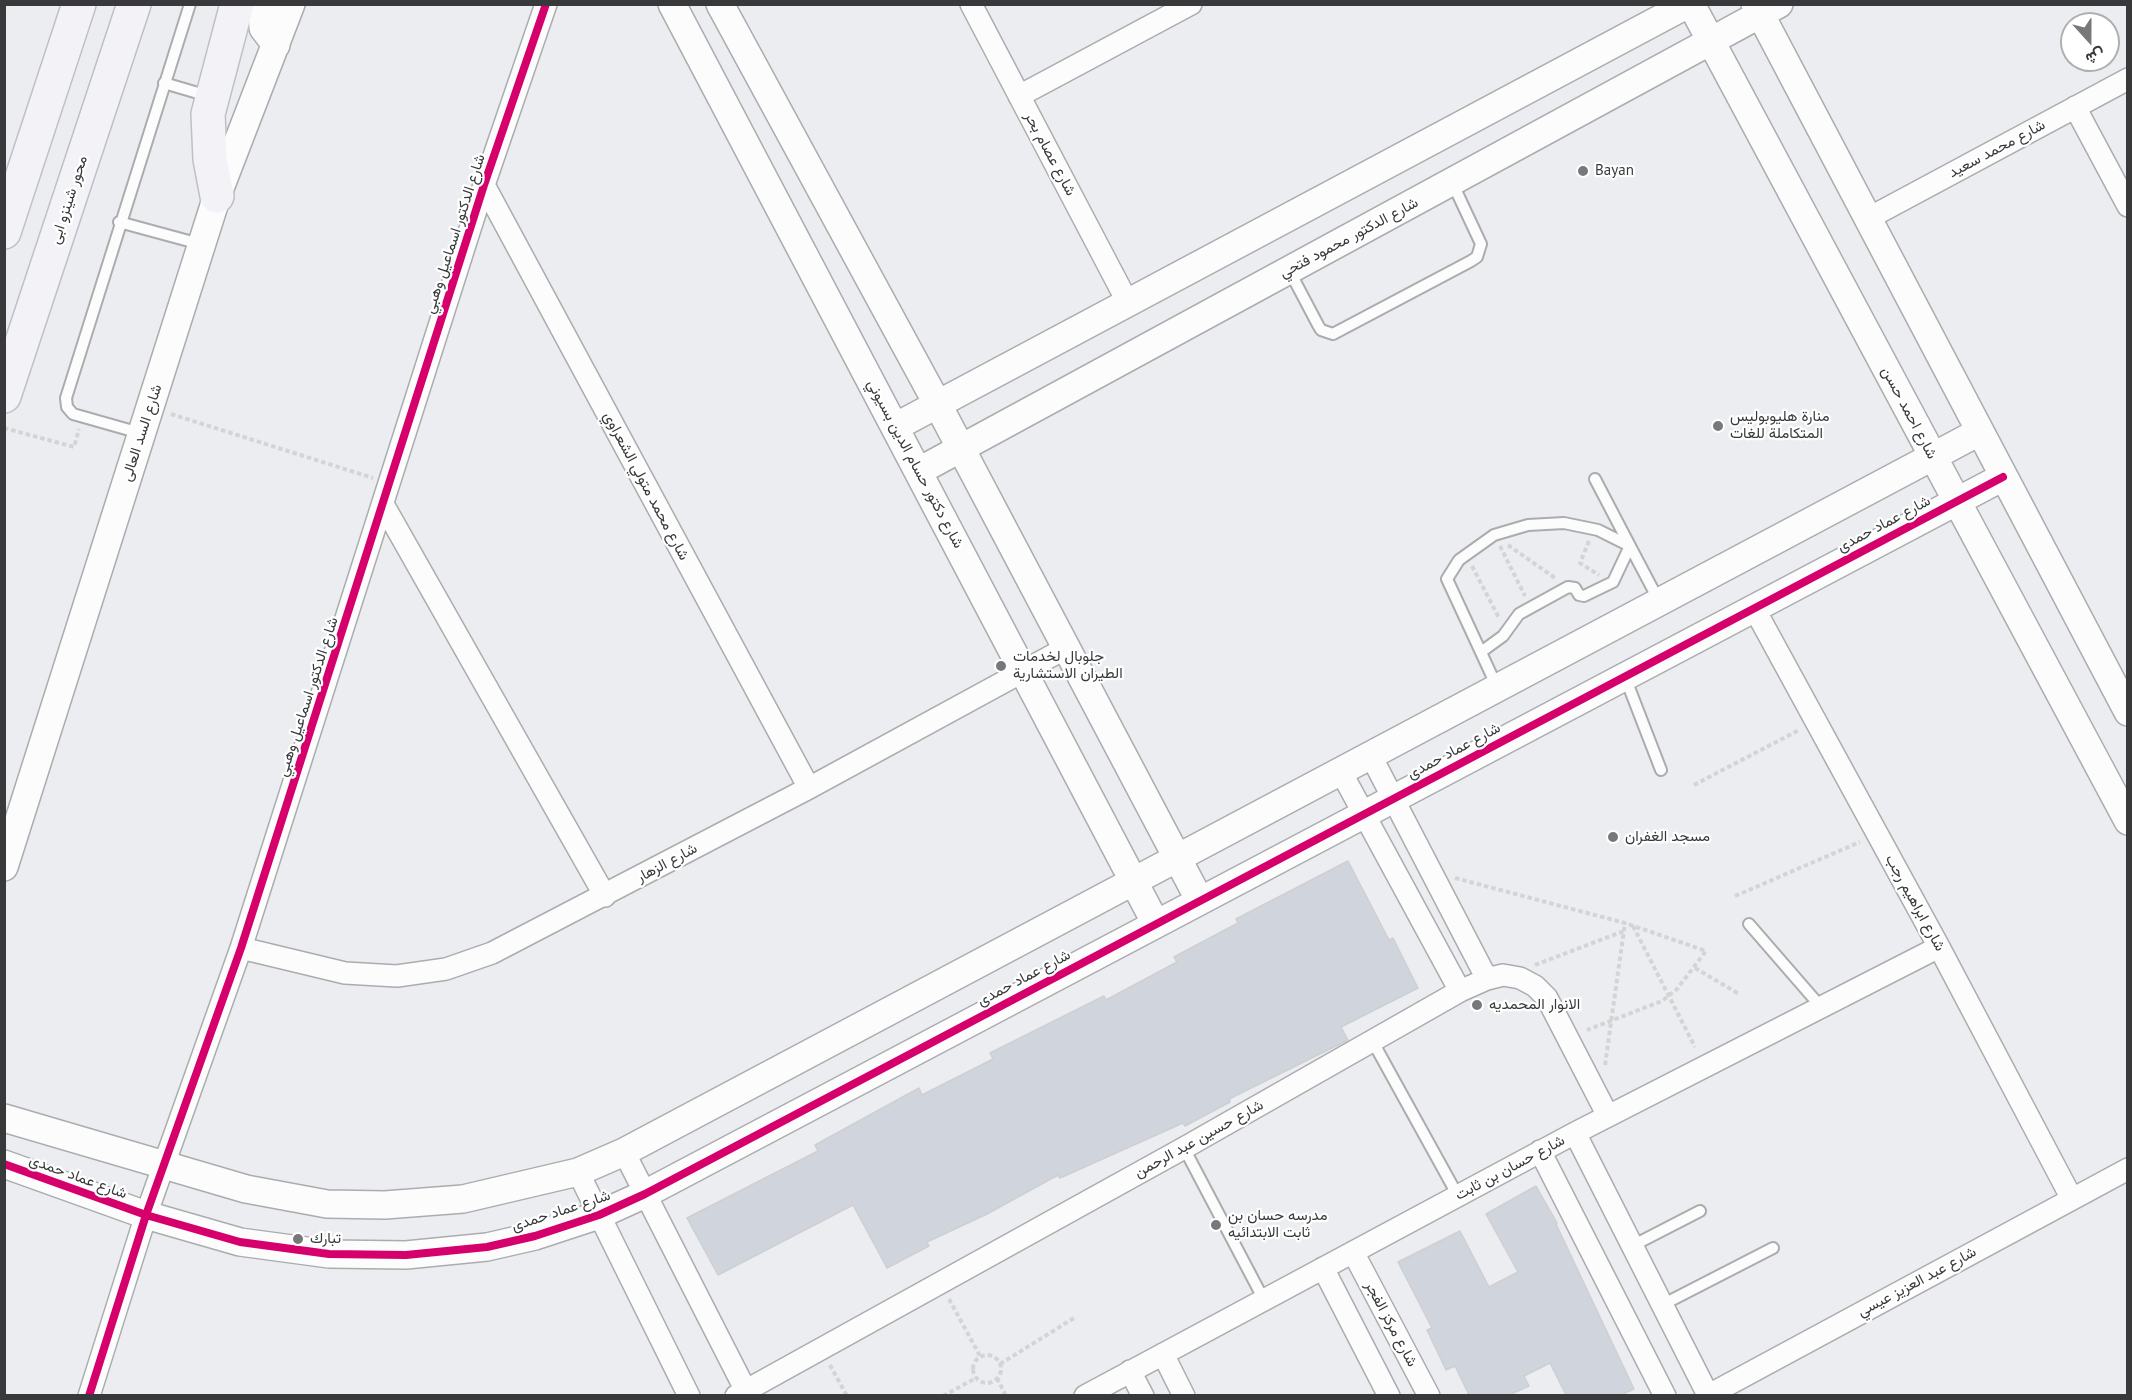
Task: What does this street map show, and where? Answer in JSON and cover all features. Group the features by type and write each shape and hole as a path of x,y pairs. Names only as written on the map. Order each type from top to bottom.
{"main road":[{"path":"4,232 79,4"},
{"name":"محور شينزو ابى","path":"4,396 134,4"},
{"path":"217,196 208,136 212,97 237,4"}],"street":[{"path":"262,4 263,28 276,45"},
{"name":"شارع السد العالى","path":"4,867 217,196 291,4"},
{"name":"شارع الدكتور اسماعيل وهبي","path":"89,1395 146,1215 165,1167 241,948 384,506 484,185 546,4"},
{"name":"شارع دكتور حسام الدين بسيوني","path":"672,4 1156,924"},
{"path":"720,4 938,405 1200,901"},
{"name":"شارع عصام بحر","path":"971,4 1128,303"},
{"path":"1019,96 1191,4"},
{"path":"896,427 1690,4"},
{"name":"شارع احمد حسن","path":"1690,4 2127,821"},
{"path":"1765,8 1867,219 2127,712"},
{"name":"شارع الدكتور محمود فتحي","path":"919,471 1711,41 1765,8"},
{"name":"شارع محمد سعيد","path":"1867,219 2127,79"},
{"path":"2075,107 2127,206"},
{"name":"شارع محمد متولي الشعراوي","path":"484,185 809,788"},
{"path":"4,1118 246,1189 327,1204 385,1205 463,1199 578,1172 624,1152 1979,432"},
{"name":"شارع عماد حمدى","path":"4,1164 146,1215 240,1242 329,1254 406,1255 486,1247 535,1236 599,1215 645,1194 2003,477"},
{"path":"384,506 604,896"},
{"name":"شارع ابراهيم رجب","path":"1754,608 1939,946 2072,1199"},
{"name":"شارع الزهار","path":"241,948 345,973 397,976 446,969 492,953 809,788 1066,648"},
{"path":"1371,756 1487,979"},
{"path":"1340,770 1460,991"},
{"name":"شارع حسان بن ثابت","path":"1085,1395 1540,1151 1939,946"},
{"name":"شارع حسين عبد الرحمن","path":"741,1393 1184,1148 1460,991 1487,979 1503,975 1520,978"},
{"path":"1520,978 1535,986 1547,998 1608,1116"},
{"path":"1575,1133 1707,1395"},
{"path":"1540,1151 1665,1395"},
{"path":"624,1152 741,1393"},
{"name":"شارع عبد العزيز عيسي","path":"1707,1395 2127,1169"},
{"path":"578,1172 689,1395"},
{"name":"شارع مركز الفجر","path":"1353,1252 1429,1395"},
{"path":"1323,1268 1389,1395"},
{"path":"1163,1354 1184,1395"},
{"path":"1130,1371 1143,1395"}],"lane":[{"path":"142,434 70,411 66,398 119,222 190,4"},
{"path":"164,83 212,97"},
{"path":"1289,270 1318,325 1322,330 1333,334 1461,267 1477,257 1481,244 1452,182"},
{"path":"119,222 202,244"},
{"path":"1595,479 1660,601"},
{"path":"1497,688 1447,579 1466,555 1494,535 1528,525 1564,523 1594,529 1630,546"},
{"path":"1481,652 1507,632 1519,614 1568,587 1575,588 1579,596 1584,596 1613,582 1630,546"},
{"path":"1625,676 1661,770"},
{"path":"1749,924 1821,1007"},
{"path":"1373,1042 1458,1196"},
{"path":"1184,1148 1264,1300"},
{"path":"1632,1246 1700,1211"},
{"path":"1662,1305 1773,1248"}],"path":[{"path":"150,407 391,484"},
{"path":"4,428 74,447 83,417"},
{"path":"1594,529 1580,563 1613,582"},
{"path":"1494,535 1568,587"},
{"path":"1494,535 1531,607"},
{"path":"1466,555 1507,632"},
{"path":"1694,785 1815,722"},
{"path":"1735,896 1878,834"},
{"path":"1431,872 1625,923 1705,949 1706,954 1669,997 1587,1030"},
{"path":"1604,1072 1625,923"},
{"path":"1633,926 1695,1047"},
{"path":"1520,978 1541,962 1624,930"},
{"path":"1695,968 1739,994"},
{"path":"940,1283 980,1356"},
{"path":"1006,1395 997,1378 1000,1364 1074,1318"},
{"path":"822,1349 847,1395"},
{"path":"980,1356 992,1356 1000,1364"},
{"path":"980,1356 973,1366 976,1378 983,1382 997,1378"},
{"path":"943,1395 976,1378"}],"building":[{"path":"1348,861 1389,940 1393,938 1418,988 1341,1027 1348,1040 1229,1099 1230,1102 1185,1126 1183,1123 1060,1178 1058,1175 987,1214 927,1242 929,1246 887,1268 853,1205 718,1275 687,1218 818,1151 815,1145 919,1088 922,1095 993,1059 990,1053 1104,996 1106,1000 1177,962 1174,957 1238,923 1236,919"},
{"path":"1536,1186 1557,1223 1634,1389 1621,1395 1566,1395 1550,1363 1524,1376 1529,1386 1509,1395 1469,1395 1455,1366 1446,1370 1427,1330 1432,1328 1398,1262 1460,1231 1489,1287 1518,1272 1486,1214"}],"cycle path":[{"path":"89,1396 146,1215 241,948 484,185 546,4"},
{"path":"4,1164 146,1215 240,1242 329,1254 406,1255 487,1247 535,1236 599,1215 645,1194 2003,477"}],"place":[{"name":"Bayan","path":"1583,171"},
{"name":"منارة هليوبوليس المتكاملة للغات","path":"1718,426"},
{"name":"جلوبال لخدمات الطيران الاستشارية","path":"1001,666"},
{"name":"مسجد الغفران","path":"1613,837"},
{"name":"الانوار المحمديه","path":"1477,1005"},
{"name":"مدرسه حسان بن ثابت الابتدائيه","path":"1216,1225"},
{"name":"تبارك","path":"298,1239"}]}
